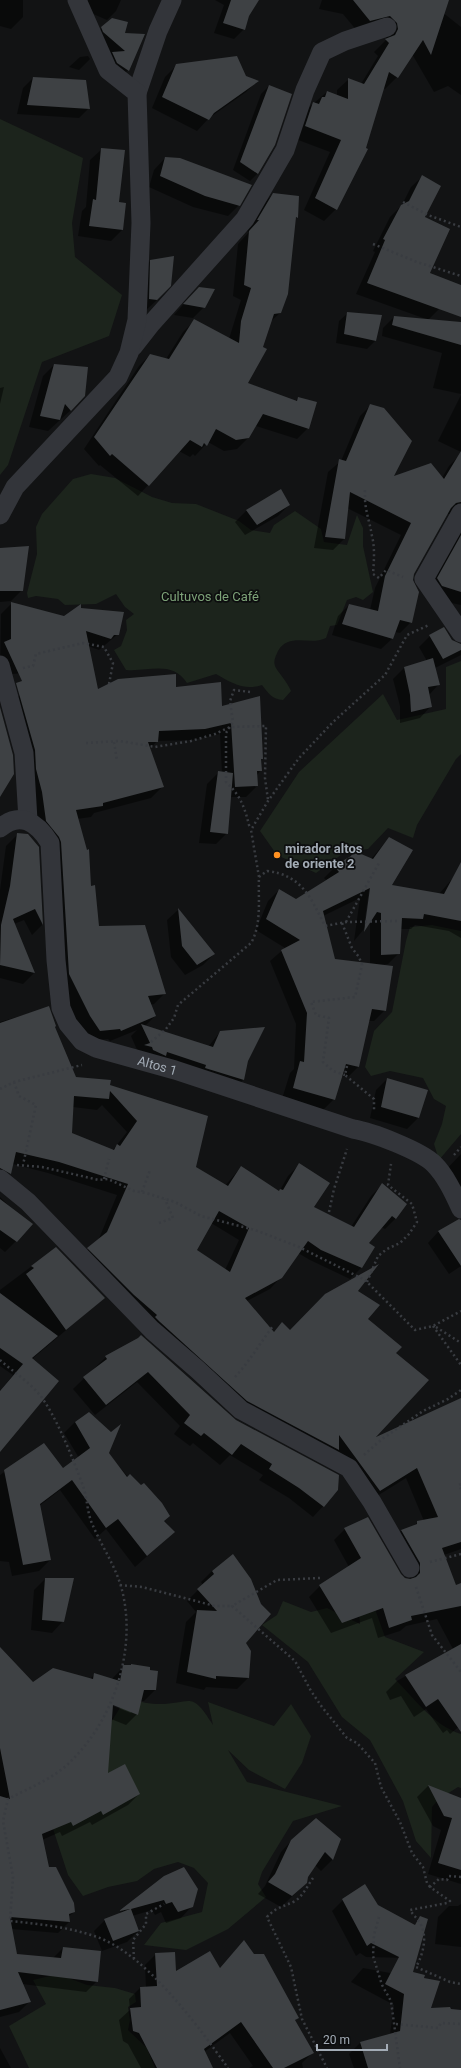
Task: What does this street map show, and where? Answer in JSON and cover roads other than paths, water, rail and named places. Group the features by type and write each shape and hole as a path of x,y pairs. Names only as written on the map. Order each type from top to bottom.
{"street":[{"path":"77,0 108,70 137,93"},
{"path":"0,515 15,487 118,378 129,353 137,320 140,238 137,93 158,31 172,0"},
{"path":"129,353 151,324 244,219 285,150 305,90 322,52 345,41 387,27"},
{"path":"461,513 424,579 461,633"},
{"path":"0,828 9,820 28,820 24,753 1,669"},
{"name":"Altos 1","path":"28,820 43,832 50,843 56,960 61,1008 68,1024 82,1041 96,1048 143,1060 362,1130 419,1154 434,1164 451,1188 461,1209"},
{"path":"0,1179 28,1202 152,1330 241,1410 349,1468 372,1502 410,1568"}],"place":[{"name":"mirador altos de oriente 2","path":"277,855"}],"park label":[{"name":"Cultuvos de Café","path":"210,596"}]}
